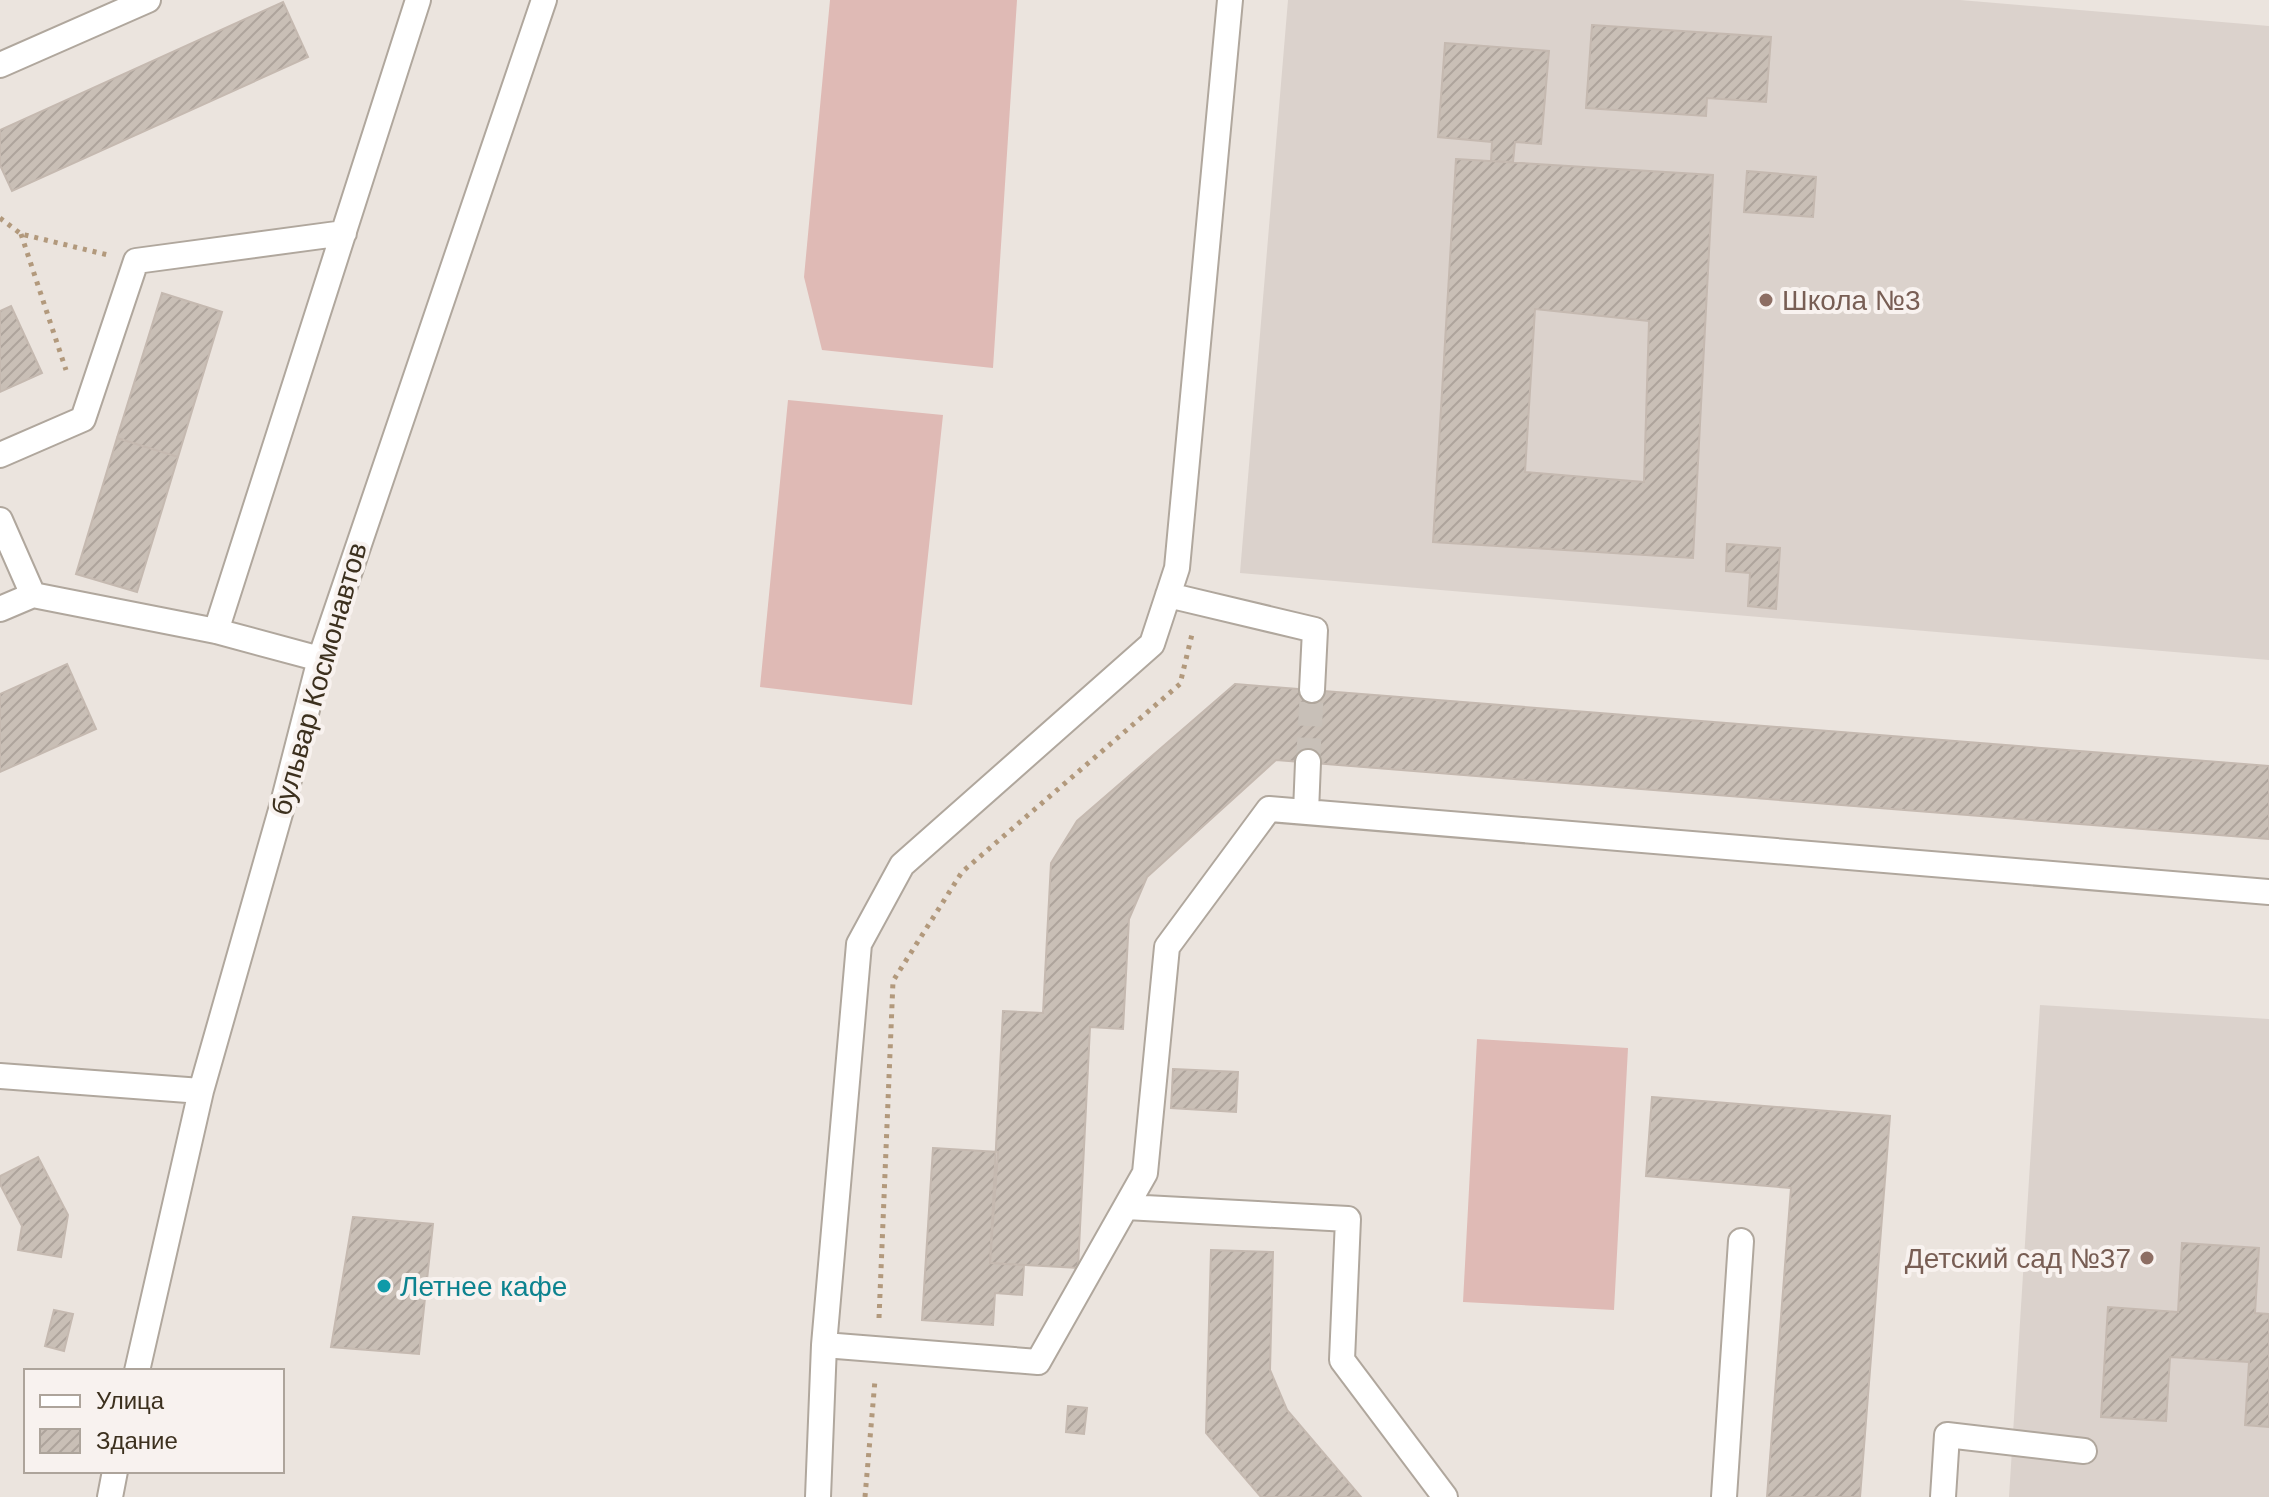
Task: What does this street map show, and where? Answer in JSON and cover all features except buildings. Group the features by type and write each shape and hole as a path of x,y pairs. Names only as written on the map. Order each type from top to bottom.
{"street":[{"path":"0,65 148,0"},
{"path":"216,631 418,0"},
{"name":"бульвар Космонавтов","path":"137,1369 201,1091 283,803 320,659 544,0"},
{"path":"818,1497 824,1345 859,944 902,865 1152,644 1177,568 1230,0"},
{"path":"0,455 83,419 136,261 344,233"},
{"path":"0,520 33,595"},
{"path":"0,609 33,595 216,631 320,659"},
{"path":"1168,595 1315,630 1312,690"},
{"path":"1306,812 1308,762"},
{"path":"824,1345 1038,1362 1145,1173 1167,947 1269,809 2269,892"},
{"path":"0,1076 201,1091"},
{"path":"1126,1207 1348,1219 1342,1360 1445,1497"},
{"path":"1724,1497 1741,1241"},
{"path":"1943,1497 1947,1435 2084,1451"},
{"path":"110,1497 115,1473"}],"path":[{"path":"0,218 21,234 136,261"},
{"path":"21,234 83,419"},
{"path":"865,1497 877,1350 893,981 962,872 1180,684"}],"shaded area":[{"path":"830,0 1017,0 993,368 822,350 804,277"},
{"name":"Школа №3","path":"1288,0 1960,0 2269,26 2269,660 1240,573"},
{"path":"788,400 943,415 912,705 760,687"},
{"name":"Детский сад №37","path":"2040,1005 2269,1019 2269,1497 2009,1497"},
{"path":"1477,1039 1628,1048 1614,1310 1463,1302"}],"tunnel":[{"path":"1308,762 1312,690"}],"place":[{"name":"Школа №3","path":"1766,300"},
{"name":"Детский сад №37","path":"2147,1258"},
{"name":"Летнее кафе","path":"384,1286"}]}
